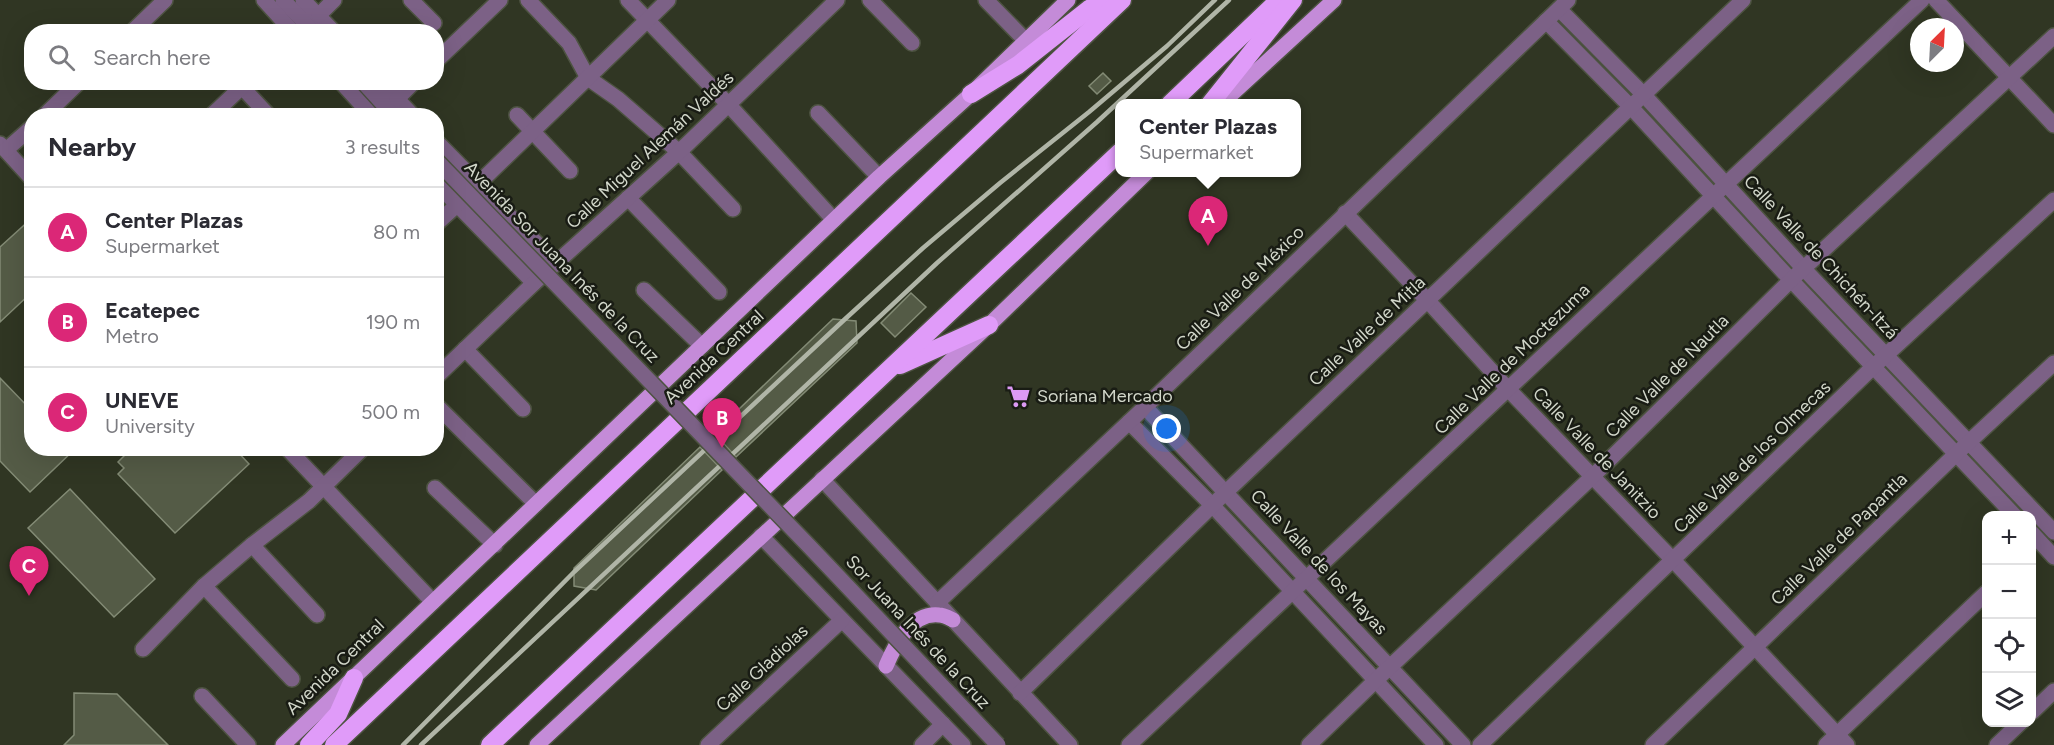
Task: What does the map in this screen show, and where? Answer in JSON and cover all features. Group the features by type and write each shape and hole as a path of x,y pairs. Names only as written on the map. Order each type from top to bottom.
{"highway":[{"path":"972,94 1018,65 1089,9 1104,0"},
{"name":"Avenida Central","path":"334,745 1122,0"},
{"path":"1175,99 1279,0"},
{"path":"1214,99 1293,0"},
{"path":"490,745 1115,156"},
{"path":"884,372 989,324"},
{"path":"309,745 338,714 354,678"}],"main road":[{"path":"1226,99 1334,0"},
{"name":"Avenida Central","path":"283,745 879,177 972,94 1064,1"},
{"path":"537,745 989,324 1142,177"},
{"path":"886,666 897,643 910,627 926,616 940,615 953,620"}],"street":[{"path":"140,24 165,0"},
{"path":"264,0 286,24"},
{"path":"319,15 334,0"},
{"path":"411,0 434,23"},
{"path":"444,53 500,0"},
{"path":"528,0 569,43 588,78 618,99 679,152 733,209"},
{"path":"628,0 728,104 834,220"},
{"path":"478,184 668,0"},
{"name":"Calle Miguel Alemán Valdés","path":"444,369 556,263 679,152 837,0"},
{"path":"870,0 912,43"},
{"path":"986,0 1026,41"},
{"name":"Calle Valle de Mitla","path":"1020,693 1212,505 1743,0"},
{"name":"Calle Valle de Moctezuma","path":"1129,745 1922,0"},
{"path":"1936,0 2054,125"},
{"path":"292,3 319,15 327,24"},
{"path":"292,3 308,24"},
{"name":"Calle Valle de Chichén-Itzá","path":"1564,4 1643,94 1803,268 2054,531"},
{"name":"Calle Valle de México","path":"937,603 1145,407 1564,4"},
{"name":"Calle Valle de Chichén-Itzá","path":"1545,21 1630,106 2010,511"},
{"name":"Calle Valle de Nautla","path":"1309,745 1592,477 1803,268 2054,36"},
{"path":"52,108 71,90"},
{"path":"220,108 239,90"},
{"path":"248,90 263,108"},
{"path":"348,90 365,108"},
{"path":"370,90 387,108"},
{"path":"389,90 405,108"},
{"path":"397,99 406,90"},
{"path":"818,113 879,177"},
{"path":"517,115 570,171"},
{"path":"24,133 3,147 24,170"},
{"name":"Avenida Sor Juana Inés de la Cruz","path":"444,149 556,263"},
{"name":"Avenida Sor Juana Inés de la Cruz","path":"444,168 809,546"},
{"name":"Avenida Sor Juana Inés de la Cruz","path":"444,191 534,284"},
{"path":"628,198 720,292"},
{"name":"Calle Valle de los Olmecas","path":"1480,745 1674,561 1873,367 2054,200"},
{"path":"444,217 457,205"},
{"name":"Calle Valle de Janitzio","path":"1345,213 1592,477 1674,561 1837,742"},
{"path":"644,290 702,346"},
{"path":"465,349 523,409"},
{"name":"Calle Valle de Papantla","path":"1653,745 1968,442 2054,363"},
{"name":"Calle Valle de los Mayas","path":"1145,407 1463,745"},
{"path":"444,413 536,504"},
{"path":"1129,422 1212,505 1436,745"},
{"path":"294,456 433,602"},
{"path":"143,649 204,586 323,487 355,456"},
{"path":"822,479 1070,745"},
{"path":"435,488 495,545"},
{"path":"2036,541 2054,531"},
{"path":"761,536 963,745"},
{"path":"252,544 317,615"},
{"path":"2036,544 2054,557"},
{"name":"Sor Juana Inés de la Cruz","path":"809,546 998,745"},
{"path":"204,586 292,679"},
{"path":"1837,742 1982,597"},
{"name":"Calle Gladiolas","path":"708,745 842,620"},
{"path":"2036,707 2054,691"},
{"path":"202,696 248,745"},
{"path":"922,745 943,724"},
{"path":"1997,745 2017,727"}],"building":[{"path":"1103,73 1111,81 1097,94 1089,86"},
{"path":"24,225 24,300 0,322 0,247"},
{"path":"911,293 926,307 895,337 881,323"},
{"path":"833,319 856,321 857,343 736,457 714,433"},
{"path":"0,378 24,403 24,456 68,456 30,492 0,461"},
{"path":"700,447 722,470 596,590 574,586 574,568"},
{"path":"124,456 242,456 249,464 175,533 118,474 124,468 118,462"},
{"path":"70,489 155,579 114,617 28,528"},
{"path":"74,693 117,694 168,745 64,745 74,735"}],"railway":[{"path":"403,745 574,572 844,320 923,248 1167,46 1215,0"},
{"path":"1122,99 1229,0"},
{"path":"421,745 937,263 1115,105"}],"place":[{"name":"Center Plazas","path":"1208,246"},
{"name":"Soriana Mercado","path":"1019,396"},
{"name":"Ecatepec","path":"722,448"},
{"name":"UNEVE","path":"29,596"}]}
